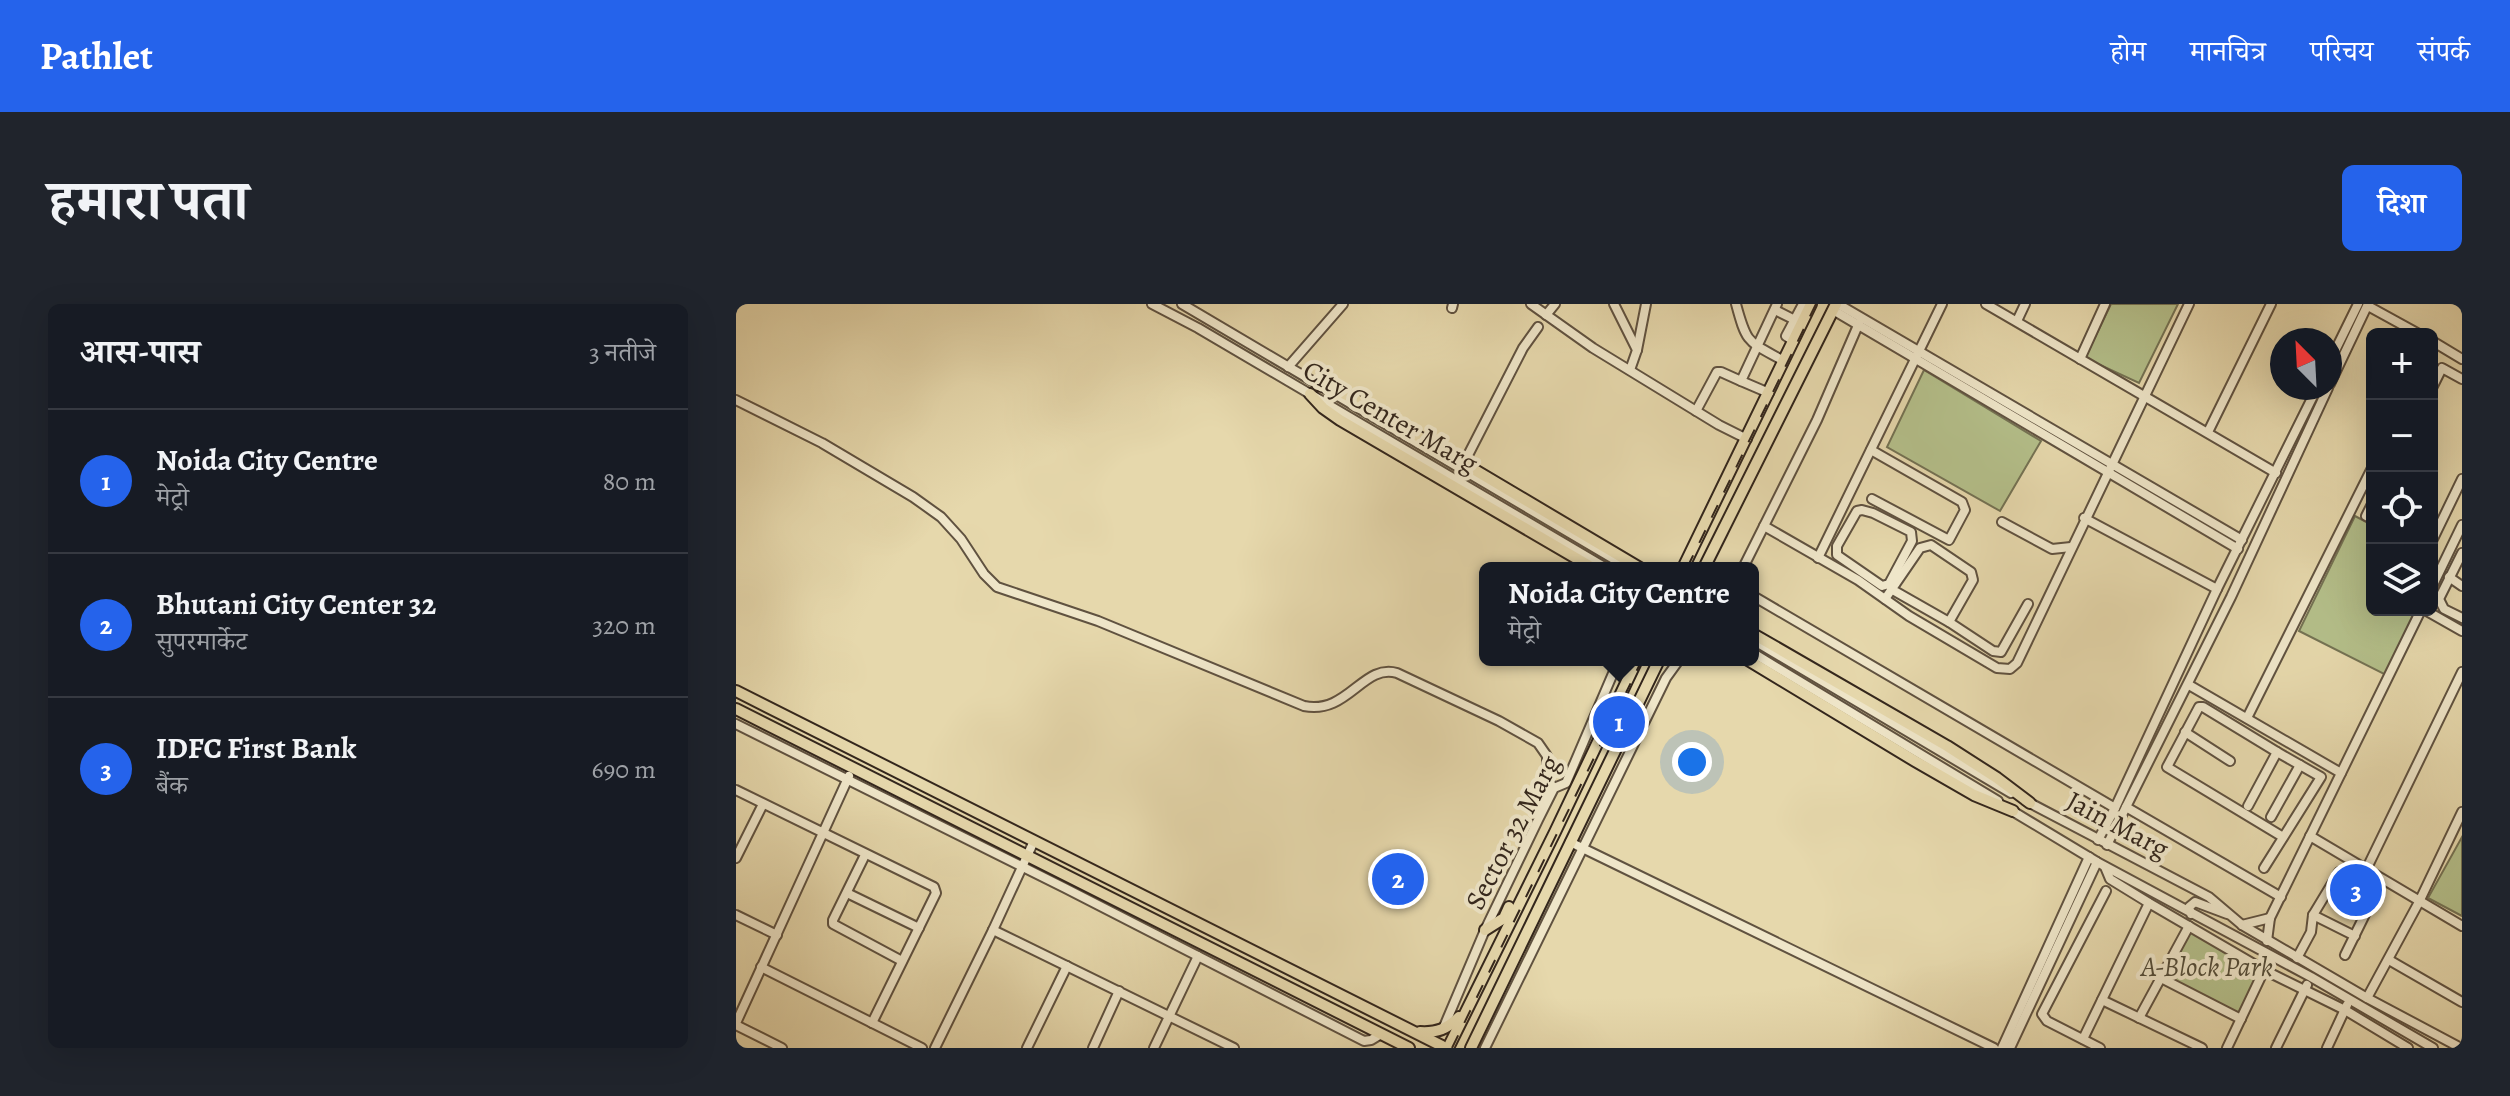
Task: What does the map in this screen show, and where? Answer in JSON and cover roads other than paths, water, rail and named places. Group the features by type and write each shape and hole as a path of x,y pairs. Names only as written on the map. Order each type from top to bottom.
{"main road":[{"path":"1685,562 1794,341 1801,318 1811,304"},
{"path":"1708,562 1836,306"},
{"path":"1801,318 1800,337 1804,343 1810,342 1827,324"},
{"path":"1770,391 1791,356 1796,353 1800,355 1801,362 1788,389 1789,400"},
{"path":"1318,385 1335,389 1362,403 1630,562"},
{"path":"1310,394 1340,420 1583,562"},
{"path":"1759,637 1947,746 2030,803"},
{"path":"736,691 1445,1048 1634,666"},
{"path":"1471,1048 1656,666"},
{"path":"1758,666 1915,761 1984,800 2013,811"},
{"path":"736,710 853,768 1025,861 1408,1048"},
{"path":"1485,930 1504,918 1523,882 1535,870"},
{"path":"1414,1032 1435,1033 1449,1027 1468,1006"}],"street":[{"name":"City Center Marg","path":"1152,304 1596,562"},
{"name":"City Center Marg","path":"1182,304 1619,562"},
{"path":"1203,316 1208,304"},
{"path":"1288,367 1343,304"},
{"path":"1531,304 1593,348 1747,439"},
{"path":"1546,315 1555,304"},
{"path":"1614,304 1637,350"},
{"path":"1630,370 1646,304"},
{"path":"1736,304 1745,335 1784,361"},
{"path":"1741,381 1776,307 1801,318 1803,304"},
{"path":"1818,558 1942,304"},
{"path":"1986,304 2276,473"},
{"path":"2017,321 2025,304"},
{"path":"2080,359 2105,304"},
{"path":"1764,526 1858,580 1997,668 2010,669 2017,663 2189,304"},
{"path":"2208,432 2271,304"},
{"path":"2365,305 2408,328"},
{"path":"2342,342 2365,305"},
{"path":"2342,357 2365,305"},
{"path":"1836,306 2252,549"},
{"path":"1746,562 1817,420 1860,322"},
{"path":"1464,463 1523,348 1538,327"},
{"path":"2438,346 2462,359"},
{"path":"2438,376 2442,368 2462,379"},
{"path":"1696,411 1717,372 1770,391"},
{"path":"736,400 822,443 941,517 997,587 1098,621 1317,709 1328,706 1373,675 1389,671 1397,673 1538,743 1547,756 1547,780 1554,788"},
{"path":"2098,840 2311,400"},
{"path":"2107,845 2189,685 2322,400"},
{"path":"1871,450 1962,502 1965,510 1949,540 1876,501 1873,513"},
{"path":"2247,718 2370,472"},
{"path":"2438,529 2462,479"},
{"path":"1857,511 1873,513 1911,532 1912,541 1889,584 1882,586 1837,555 1837,546 1857,511"},
{"path":"2084,518 2217,589"},
{"path":"2002,522 2052,549 2071,547"},
{"path":"2438,575 2462,525"},
{"path":"1885,599 1920,548 1931,545 1971,572 1973,580 1949,622"},
{"path":"2462,553 2439,596 2444,609 2462,618"},
{"path":"2449,577 2462,586"},
{"path":"1891,589 1993,651 2001,652 2028,604"},
{"path":"1759,600 2115,808"},
{"path":"2267,941 2270,918 2420,616"},
{"path":"2434,616 2462,631"},
{"name":"Jain Marg","path":"1759,644 1967,769 2209,897 2267,941 2461,1048"},
{"name":"Jain Marg","path":"1759,657 2097,862 2311,977 2433,1048"},
{"name":"Sector 32 Marg","path":"1442,1030 1485,930 1554,788 1566,783 1614,671 1621,666"},
{"path":"1485,1048 1666,678 1675,666"},
{"path":"2366,870 2462,672"},
{"path":"2189,685 2341,773"},
{"path":"2264,868 2321,777 2203,707 2196,709 2167,767 2283,837"},
{"path":"736,724 847,780 1025,861 1198,956 1364,1041 1381,1034"},
{"path":"2167,728 2184,734 2230,761"},
{"path":"2248,806 2277,752"},
{"path":"2271,817 2300,765"},
{"path":"777,1047 736,1024 853,768"},
{"path":"736,790 934,887 936,893 872,1023"},
{"path":"736,858 763,804"},
{"path":"2126,807 2281,897"},
{"path":"2367,998 2419,902 2462,812"},
{"path":"2310,836 2462,926"},
{"path":"935,1048 1034,841"},
{"path":"1570,842 1994,1048"},
{"path":"865,855 833,924 902,961"},
{"path":"2097,862 2110,879 2264,970 2345,1010 2405,1047 2410,1035"},
{"path":"2002,1048 2097,862"},
{"path":"2010,1048 2097,862"},
{"path":"2297,958 2311,932 2313,915 2339,872 2376,891"},
{"path":"2345,955 2383,881"},
{"path":"2100,1048 2047,1021 2042,1014 2106,891"},
{"path":"847,893 919,928"},
{"path":"2192,914 2189,907 2195,902 2228,914"},
{"path":"2083,1039 2149,903"},
{"path":"736,915 777,935"},
{"path":"2313,915 2355,936"},
{"path":"2242,925 2270,918"},
{"path":"2139,1018 2189,926"},
{"path":"993,930 1234,1048"},
{"path":"1154,1048 1198,956"},
{"path":"2227,1048 2271,957"},
{"path":"2389,960 2462,1002"},
{"path":"1027,1048 1067,966"},
{"path":"761,967 922,1048"},
{"path":"2276,1048 2311,977"},
{"path":"2161,978 2241,1019"},
{"path":"1093,1048 1119,991"},
{"path":"2102,1000 2202,1048"},
{"path":"2327,1048 2350,1000"}],"railway":[{"path":"1690,562 1816,304"},
{"path":"1452,1048 1639,666"}],"place":[{"name":"Noida City Centre","path":"1619,722"},
{"name":"Bhutani City Center 32","path":"1398,879"},
{"name":"IDFC First Bank","path":"2356,890"}],"park label":[{"name":"A-Block Park","path":"2207,966"}]}
